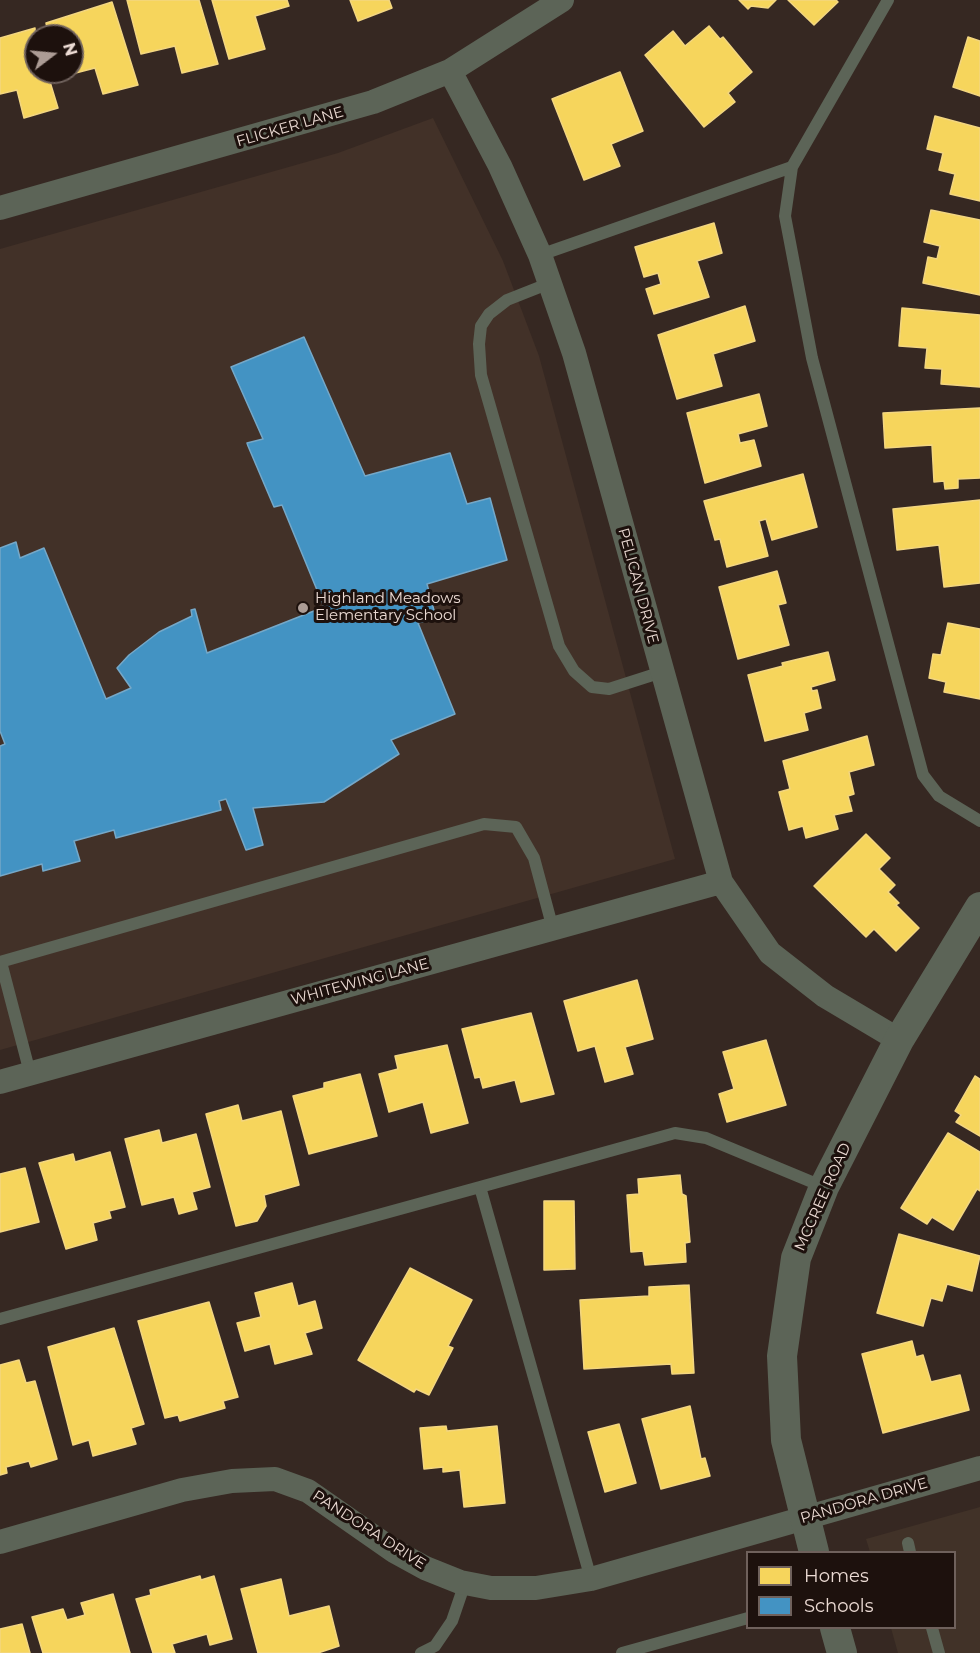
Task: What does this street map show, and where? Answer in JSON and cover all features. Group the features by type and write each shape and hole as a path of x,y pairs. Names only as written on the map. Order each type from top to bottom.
{"street":[{"name":"FLICKER LANE","path":"0,208 373,102 450,71 562,0"},
{"name":"PELICAN DRIVE","path":"450,71 500,166 540,255 574,353 721,882 770,953 825,996 899,1040"},
{"name":"WHITEWING LANE","path":"0,1082 721,882"},
{"name":"MCCREE ROAD","path":"814,1551 786,1440 782,1356 796,1258 824,1187 899,1040 980,907"},
{"name":"PANDORA DRIVE","path":"0,1542 182,1490 232,1481 275,1479 308,1491 394,1551 425,1568 465,1583 491,1588 536,1588 591,1579 980,1468"},
{"path":"835,1629 842,1653"}],"lane":[{"path":"888,0 792,167 785,216 812,358 923,774 939,796 980,821"},
{"path":"540,255 792,167"},
{"path":"549,283 507,300 489,314 482,326 478,344 481,375 560,646 574,671 592,687 609,689 662,672"},
{"path":"30,1073 1,962 484,824 516,827 534,858 553,929"},
{"path":"0,1319 675,1133 706,1138 824,1187"},
{"path":"480,1186 591,1579"},
{"path":"421,1653 435,1646 452,1621 465,1583"},
{"path":"622,1653 746,1618"},
{"path":"932,1629 939,1653"}],"shaded area":[{"name":"Highland Meadows Elementary School","path":"433,118 503,261 539,356 675,859 0,1050 0,249 338,153"},
{"path":"980,1507 980,1653 898,1653 891,1629 956,1629 956,1551 870,1551 866,1539"}],"building: Homes":[{"path":"127,0 199,0 218,64 182,73 175,46 141,54"},
{"path":"212,0 287,0 289,6 255,16 265,49 229,59"},
{"path":"350,0 389,0 392,8 358,21"},
{"path":"739,0 776,0 768,8 751,6 748,9"},
{"path":"788,0 836,0 838,2 814,25"},
{"path":"112,2 138,85 103,94 95,68 84,71 84,24 46,23"},
{"path":"709,26 720,39 723,37 752,72 728,93 735,102 704,127 645,55 673,31 685,46"},
{"path":"24,31 24,84 51,84 58,108 24,118 17,90 0,94 0,38"},
{"path":"968,37 980,41 980,96 953,87"},
{"path":"620,72 643,131 611,144 620,166 584,180 552,99"},
{"path":"935,116 980,128 980,201 950,194 955,174 939,170 943,153 927,149"},
{"path":"931,210 980,220 980,295 923,283 928,257 937,259 940,246 924,242"},
{"path":"714,223 722,253 697,261 709,297 654,314 646,289 661,284 658,273 644,277 635,247"},
{"path":"745,306 755,341 713,354 722,386 677,399 658,335"},
{"path":"902,308 980,315 980,387 941,384 942,369 925,368 927,348 899,346"},
{"path":"759,394 767,426 738,434 740,443 754,440 761,466 705,483 687,413"},
{"path":"980,408 980,478 958,479 958,488 945,489 944,481 934,482 932,445 885,448 883,413"},
{"path":"803,474 817,527 772,540 766,519 759,521 768,556 727,567 720,539 715,540 704,501"},
{"path":"980,500 980,583 944,587 939,545 897,550 893,509"},
{"path":"777,571 786,603 778,605 789,645 738,659 719,587"},
{"path":"948,623 980,629 980,699 944,692 946,682 929,678 933,654 941,655"},
{"path":"828,652 835,680 811,687 812,691 817,690 821,708 804,713 808,730 765,741 748,675 783,666 782,663"},
{"path":"867,736 874,765 849,772 854,794 848,796 852,811 834,815 838,829 806,838 803,826 789,830 779,792 790,789 783,761"},
{"path":"866,834 890,858 879,869 895,885 888,892 899,903 896,905 919,928 896,951 874,929 866,937 814,886"},
{"path":"637,980 653,1039 625,1047 633,1074 605,1082 595,1046 578,1051 564,1001"},
{"path":"531,1013 554,1094 521,1102 515,1080 483,1088 480,1077 475,1078 462,1029"},
{"path":"766,1040 786,1105 727,1122 719,1094 734,1089 723,1052"},
{"path":"447,1045 468,1123 431,1133 423,1102 389,1112 379,1074 398,1069 395,1056"},
{"path":"360,1074 377,1136 309,1154 293,1096 324,1088 324,1083"},
{"path":"975,1076 980,1079 980,1136 956,1122 961,1115 955,1111"},
{"path":"238,1105 242,1121 281,1111 299,1185 264,1195 266,1206 257,1221 236,1226 206,1114"},
{"path":"159,1130 162,1143 196,1134 210,1187 192,1192 197,1209 179,1214 174,1197 142,1205 125,1139"},
{"path":"948,1133 980,1152 980,1191 977,1189 953,1230 932,1217 927,1224 901,1208"},
{"path":"110,1152 125,1207 109,1211 111,1218 93,1223 97,1240 66,1249 39,1163 73,1154 75,1162"},
{"path":"25,1168 39,1222 0,1232 0,1174"},
{"path":"680,1175 682,1194 686,1196 690,1242 685,1243 686,1262 645,1265 643,1251 631,1252 627,1195 639,1194 638,1179"},
{"path":"544,1201 574,1201 575,1269 544,1270"},
{"path":"899,1234 980,1256 972,1291 947,1284 942,1301 931,1298 923,1326 877,1313"},
{"path":"410,1268 472,1300 448,1346 453,1348 429,1395 416,1389 414,1392 358,1360"},
{"path":"292,1283 298,1306 315,1301 322,1328 305,1333 312,1354 275,1364 270,1344 245,1351 237,1323 261,1317 255,1293"},
{"path":"689,1285 694,1373 672,1374 671,1364 584,1369 580,1300 649,1296 649,1287"},
{"path":"209,1302 238,1397 223,1401 225,1408 180,1421 178,1415 165,1418 138,1321"},
{"path":"114,1328 144,1424 131,1428 136,1444 93,1456 89,1440 73,1445 48,1347"},
{"path":"912,1341 916,1357 923,1355 931,1382 960,1375 969,1410 883,1433 862,1354"},
{"path":"19,1360 26,1383 35,1381 57,1459 31,1467 29,1461 6,1467 7,1473 0,1475 0,1365"},
{"path":"690,1406 701,1459 705,1458 710,1476 661,1489 642,1419"},
{"path":"619,1424 636,1483 605,1492 588,1432"},
{"path":"446,1426 447,1431 497,1426 505,1503 464,1507 460,1470 443,1472 443,1467 424,1469 420,1428"},
{"path":"200,1576 201,1580 214,1576 232,1639 210,1645 207,1634 172,1644 175,1653 153,1653 136,1599 151,1595 150,1590"},
{"path":"281,1579 289,1616 329,1606 339,1646 318,1653 258,1653 241,1589"},
{"path":"113,1594 130,1653 43,1653 32,1617 63,1609 67,1620 85,1615 81,1603"},
{"path":"22,1624 30,1653 0,1653 0,1629"}],"building: Schools":[{"path":"304,337 365,476 450,453 467,504 490,498 507,560 427,584 436,618 418,623 455,714 391,740 399,754 324,802 253,808 263,845 246,850 226,799 219,801 221,810 116,838 114,830 74,841 80,861 43,871 42,864 0,876 0,746 5,744 0,731 0,548 16,542 20,558 44,548 106,699 131,688 117,668 129,655 159,632 192,616 191,610 195,609 207,653 324,607 282,505 274,507 248,446 247,443 263,439 231,367"}],"place":[{"name":"Highland Meadows Elementary School","path":"303,608"}]}
